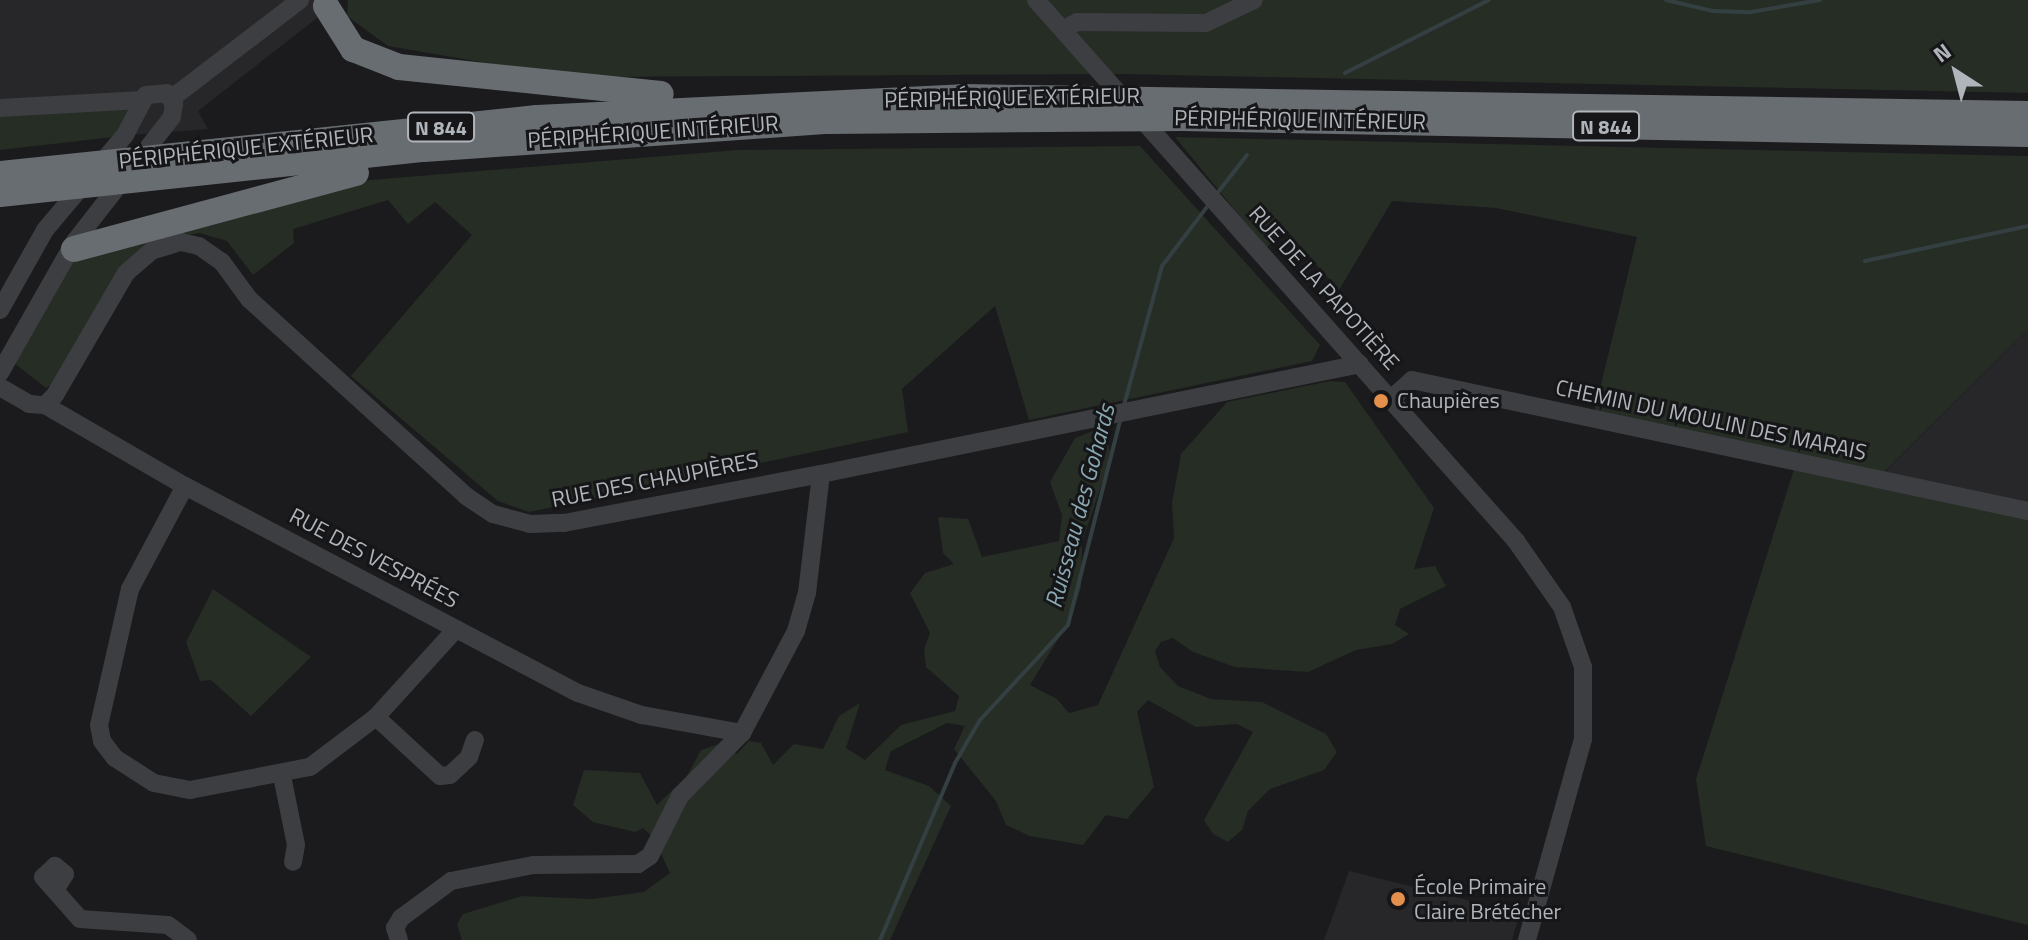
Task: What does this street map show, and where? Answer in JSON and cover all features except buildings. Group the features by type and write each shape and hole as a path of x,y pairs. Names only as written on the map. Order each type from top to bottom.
{"highway":[{"path":"315,2 353,49 399,67 619,93 687,95 706,106"},
{"name":"PÉRIPHÉRIQUE EXTÉRIEUR","path":"0,174 706,106 1097,107"},
{"name":"PÉRIPHÉRIQUE INTÉRIEUR","path":"10,193 424,149 828,121 1097,107 2028,134"},
{"name":"PÉRIPHÉRIQUE EXTÉRIEUR","path":"1178,108 2028,114"},
{"path":"71,250 323,179 404,164 424,149"}],"street":[{"name":"RUE DE LA PAPOTIÈRE","path":"1036,0 1543,575 1575,637 1583,667 1583,739 1527,940"},
{"path":"1063,30 1077,22 1206,23 1254,0"},
{"path":"172,98 315,2"},
{"path":"71,250 46,257 40,246 40,238 153,91 172,98"},
{"path":"0,385 0,374 71,250 162,124 175,111 172,98"},
{"path":"0,108 141,105"},
{"path":"141,105 148,122 162,124"},
{"path":"52,226 68,229 71,250"},
{"name":"RUE DES CHAUPIÈRES","path":"45,405 55,395 126,273 158,248 187,242 222,262 249,299 466,496 507,519 564,523 1360,364"},
{"path":"0,310 40,246"},
{"name":"CHEMIN DU MOULIN DES MARAIS","path":"1391,399 1412,380 2028,511"},
{"name":"RUE DES VESPRÉES","path":"0,385 29,404 45,405 185,486 578,693 642,715 742,733"},
{"path":"397,934 435,890 465,877 543,864 645,861 680,796 742,733 802,615 821,474"},
{"path":"185,486 130,589 101,709 102,741 115,758 172,789 282,776 310,767 376,717 456,629"},
{"path":"376,717 440,776 450,775 469,757 475,740"},
{"path":"282,776 296,845 293,862"},
{"path":"57,887 80,919 168,925 188,940"}],"shaded area":[{"path":"0,0 340,0 198,111 208,129 131,135 0,114"},
{"path":"348,0 2028,0 2028,93 1121,74 569,77 388,46 347,16"},
{"path":"131,106 131,135 0,150 0,114"},
{"path":"1175,137 2028,156 2028,329 1877,479 2028,511 2028,925 1706,846 1696,779 1796,463 1592,421 1637,237 1496,208 1392,201 1339,290 1286,231 1266,248"},
{"path":"1140,146 1320,345 1312,361 1029,420 995,306 902,389 908,432 529,512 498,501 351,376 472,235 435,202 408,224 388,200 293,229 294,243 253,275 227,241 199,233 168,238 139,254 54,383 46,388 14,363 72,263 111,246 370,180 738,150"},
{"path":"2028,329 2028,511 1877,480"},
{"path":"1330,381 1345,382 1434,508 1414,569 1435,566 1446,586 1400,609 1395,625 1409,634 1392,644 1356,650 1308,672 1235,667 1193,652 1173,638 1161,642 1155,651 1160,667 1178,686 1211,699 1262,702 1326,734 1337,752 1324,770 1270,789 1248,811 1242,830 1228,842 1213,834 1204,820 1253,732 1237,724 1196,727 1148,700 1137,712 1154,787 1127,819 1106,815 1083,845 1030,836 1006,825 996,801 954,749 965,726 947,723 891,751 885,770 929,786 951,806 890,940 462,940 457,924 463,914 522,896 592,899 644,892 670,873 653,837 643,828 635,832 593,822 573,805 584,770 640,773 657,805 687,776 701,750 719,744 737,754 749,741 761,743 773,765 794,744 823,749 839,716 860,703 846,748 865,760 901,725 955,711 959,696 926,667 924,650 930,633 910,593 925,573 954,564 943,553 938,517 968,519 982,557 1059,541 1062,515 1050,482 1075,438 1096,430 1107,440 1111,456 1082,542 1081,587 1072,616 1030,685 1057,699 1069,713 1098,705 1174,538 1172,503 1181,454 1227,402"},
{"path":"213,589 311,657 251,716 211,680 200,681 186,642"},
{"name":"École Primaire Claire Brétécher","path":"1349,871 1520,913 1512,940 1324,940"}],"waterway":[{"name":"Ruisseau des Gohards","path":"1345,73 1489,0"},
{"name":"Ruisseau des Gohards","path":"1666,0 1713,11 1751,12 1820,0"},
{"name":"Ruisseau des Gohards","path":"1215,196 1247,155"},
{"name":"Ruisseau des Gohards","path":"1124,405 1162,266 1210,203"},
{"path":"1865,261 2028,226"},
{"name":"Ruisseau des Gohards","path":"880,940 955,763 980,720 1068,625 1121,417"}],"place":[{"name":"Chaupières","path":"1381,401"},
{"name":"École Primaire Claire Brétécher","path":"1398,899"}]}
